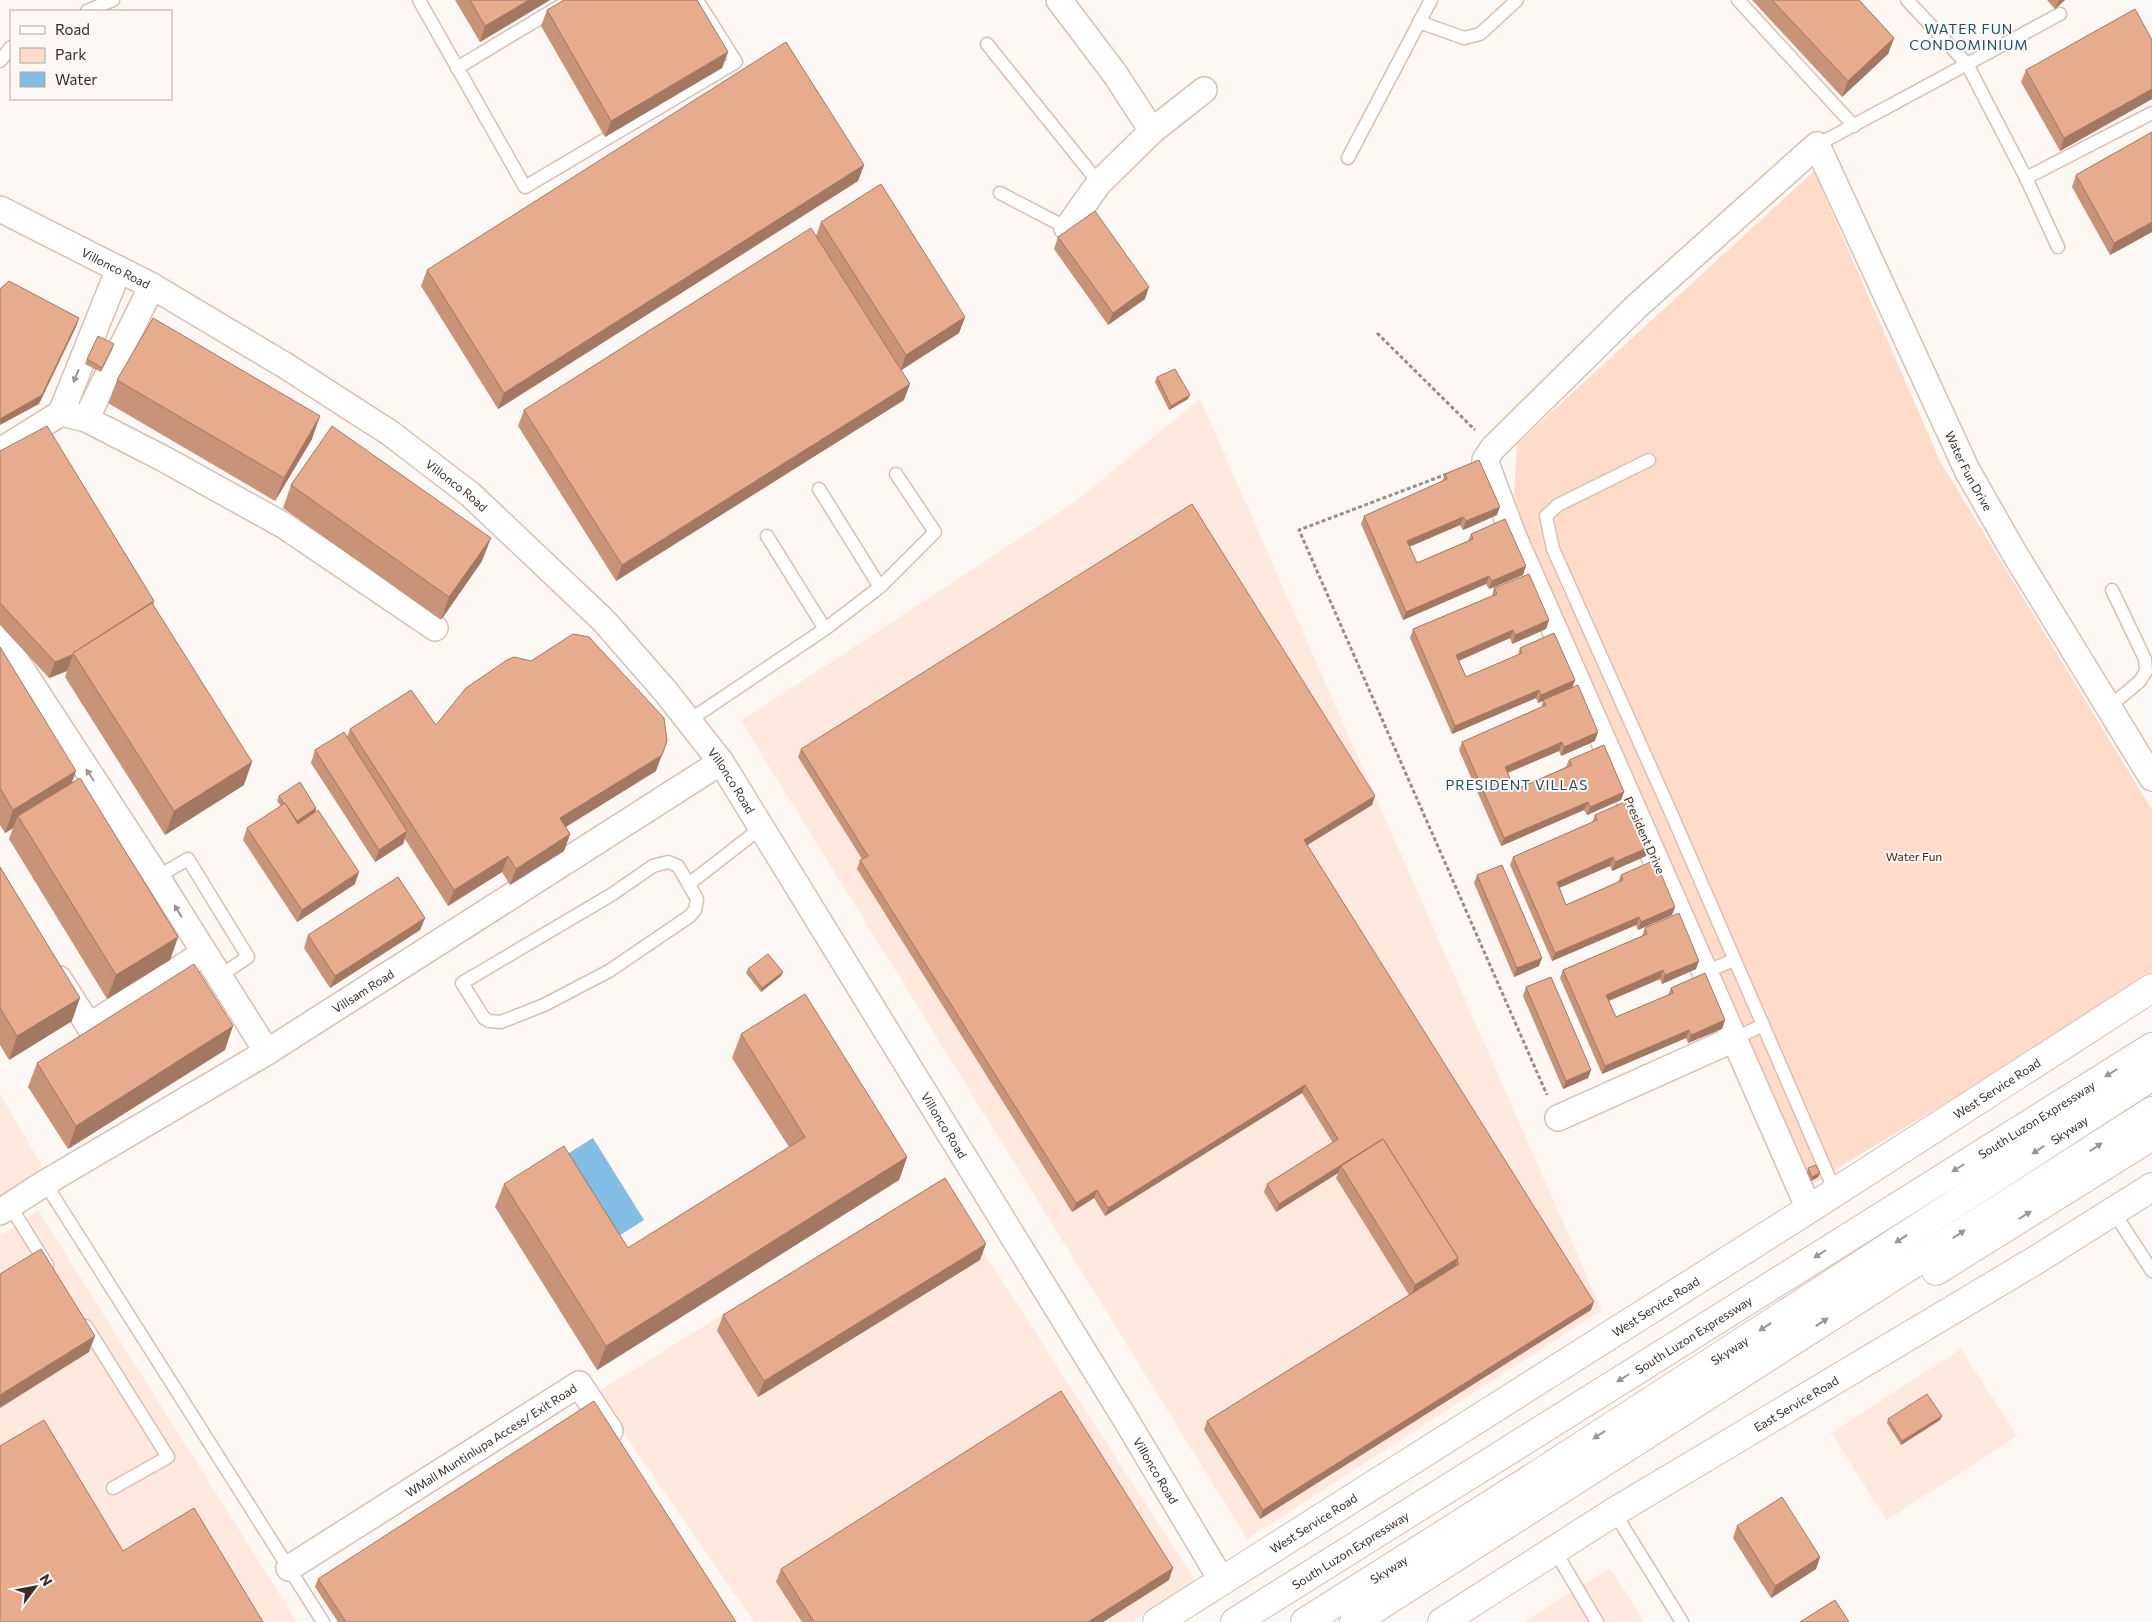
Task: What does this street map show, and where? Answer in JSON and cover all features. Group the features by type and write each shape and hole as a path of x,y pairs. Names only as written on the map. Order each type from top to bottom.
{"main road":[{"name":"West Service Road","path":"1157,1622 1810,1209 2152,988"},
{"name":"South Luzon Expressway","path":"1235,1622 2152,1047"},
{"name":"Skyway","path":"1305,1622 1535,1477 2152,1076"},
{"name":"Skyway","path":"1354,1622 2152,1111"},
{"path":"1376,1622 2152,1136"},
{"name":"East Service Road","path":"1442,1622 1614,1512 2036,1260 2152,1187"}],"street":[{"path":"1059,0 1115,74 1152,131"},
{"path":"1066,228 1098,183 1152,131 1204,90"},
{"path":"1489,454 1637,306 1818,145"},
{"name":"Water Fun Drive","path":"1818,145 1967,470 2013,551 2152,778"},
{"name":"Villonco Road","path":"0,209 152,286 286,366 390,433 471,495 604,621 666,692 720,762 1129,1425 1222,1581"},
{"path":"0,451 61,413 119,269"},
{"path":"86,419 152,286"},
{"path":"101,314 131,330"},
{"path":"61,413 86,419 164,459 283,525 435,628"},
{"name":"President Drive","path":"1489,454 1513,535 1810,1209"},
{"path":"0,636 157,877 267,1052"},
{"name":"Villsam Road","path":"5,1209 45,1183 267,1052 720,762"},
{"path":"47,960 88,1026 204,953"},
{"path":"1558,1118 1734,1039"},
{"name":"WMall Muntinlupa Access/ Exit Road","path":"289,1568 578,1384 622,1450"}],"lane":[{"path":"89,10 113,0"},
{"path":"419,0 525,187 736,62 697,0"},
{"path":"456,68 570,0"},
{"path":"1348,158 1431,0"},
{"path":"1419,22 1464,38 1480,34 1517,0"},
{"path":"1738,0 1854,126"},
{"path":"1907,0 1967,64 2026,178 2058,247"},
{"path":"1818,145 2060,14"},
{"path":"987,44 1098,183"},
{"path":"0,61 10,48"},
{"path":"2026,178 2152,114"},
{"path":"1000,193 1066,228"},
{"path":"1649,460 1558,505 1546,516 1553,549 1672,815 1763,1025 1831,1182 1832,1193"},
{"path":"688,721 825,629 880,586 936,532 896,474"},
{"path":"820,488 880,586"},
{"path":"767,536 825,629"},
{"path":"2109,706 2140,681 2146,671 2145,659 2112,590"},
{"path":"690,883 761,828"},
{"path":"157,877 188,859 248,957 220,976"},
{"path":"668,862 676,864 690,883 698,903 693,912 680,924 609,970 520,1016 501,1022 489,1021 462,983 611,895 653,866 668,862"},
{"path":"1705,972 1734,960"},
{"path":"1734,1039 1763,1025"},
{"path":"45,1183 322,1622"},
{"path":"5,1209 56,1279"},
{"path":"2113,1211 2152,1271"},
{"path":"78,1313 168,1457 113,1488"},
{"path":"1614,1512 1682,1622"},
{"path":"1555,1551 1597,1622"}],"path":[{"path":"1377,333 1489,454 1299,530 1558,1118"}],"shaded area":[{"path":"1200,399 1602,1310 1247,1539 741,721 1072,504"},
{"path":"0,1094 44,1169 0,1196"},
{"path":"938,1181 1196,1582 1133,1622 754,1622 596,1393"},
{"path":"38,1210 297,1622 0,1622 0,1236"},
{"path":"1961,1349 2017,1436 1887,1520 1831,1433"},
{"path":"1610,1568 1644,1622 1524,1622"}],"green space":[{"name":"Water Fun","path":"1814,171 1940,461 2152,810 2152,978 1810,1185 1522,531 1514,494 1517,444"}],"water":[{"path":"593,1138 644,1220 614,1239 564,1156"}],"building":[{"path":"470,0 529,0 485,26"},
{"path":"564,0 697,0 728,52 611,121 547,10"},
{"path":"1772,0 1859,0 1894,38 1848,81"},
{"path":"2135,9 2152,40 2152,89 2064,138 2026,70"},
{"path":"786,42 864,165 504,393 427,270"},
{"path":"2152,132 2152,222 2114,243 2076,175"},
{"path":"881,184 965,317 906,355 821,222"},
{"path":"1095,211 1149,287 1113,313 1058,237"},
{"path":"811,228 910,384 622,565 524,410"},
{"path":"9,281 79,318 42,395 0,419 0,289"},
{"path":"153,318 320,416 284,478 117,380"},
{"path":"98,336 114,344 102,368 87,359"},
{"path":"1175,369 1190,395 1171,406 1157,377"},
{"path":"47,426 154,601 74,654 55,662 0,603 0,451"},
{"path":"332,426 491,538 449,597 291,485"},
{"path":"1479,460 1500,507 1466,521 1463,517 1407,541 1417,563 1473,539 1471,534 1505,519 1526,566 1492,581 1489,576 1406,612 1364,516 1447,479 1445,474"},
{"path":"1192,504 1375,796 1304,840 1594,1302 1263,1510 1207,1421 1459,1264 1458,1258 1383,1139 1279,1204 1267,1184 1338,1139 1305,1085 1108,1208 1097,1190 1076,1203 860,860 868,856 801,749"},
{"path":"1529,574 1549,620 1515,635 1513,630 1456,655 1466,677 1522,653 1520,648 1554,633 1575,680 1541,695 1539,690 1455,726 1413,629 1497,594 1494,588"},
{"path":"152,603 252,762 174,811 73,653"},
{"path":"573,634 589,637 664,718 667,741 662,755 560,818 570,834 516,869 508,856 454,890 350,729 411,690 436,725 466,688 507,660 514,657 531,661"},
{"path":"0,647 76,771 13,810 0,788"},
{"path":"1578,685 1598,732 1564,747 1562,742 1505,767 1515,790 1572,765 1569,760 1604,745 1624,792 1590,807 1588,802 1504,838 1462,742 1546,705 1543,700"},
{"path":"344,732 407,831 379,850 315,750"},
{"path":"80,778 178,937 116,975 18,816"},
{"path":"300,782 316,808 297,821 279,796"},
{"path":"1629,800 1649,847 1615,862 1613,857 1557,882 1566,905 1623,880 1621,875 1655,860 1675,907 1641,922 1639,917 1555,953 1513,857 1597,820 1595,815"},
{"path":"285,803 298,824 318,810 359,872 302,910 247,828"},
{"path":"1502,865 1542,958 1517,968 1477,875"},
{"path":"0,867 80,998 17,1036 0,1008"},
{"path":"398,877 425,918 335,976 308,935"},
{"path":"1679,913 1699,961 1665,975 1663,970 1606,995 1616,1017 1673,993 1671,988 1705,973 1725,1020 1691,1035 1689,1030 1605,1066 1563,970 1647,934 1645,928"},
{"path":"768,954 783,972 762,988 748,969"},
{"path":"194,964 233,1026 76,1126 37,1063"},
{"path":"1551,977 1591,1070 1566,1081 1526,987"},
{"path":"805,994 907,1157 606,1346 504,1184 564,1146 628,1248 805,1137 741,1034"},
{"path":"1383,1139 1458,1258 1415,1285 1341,1166"},
{"path":"1816,1165 1820,1173 1812,1177 1808,1168"},
{"path":"945,1178 986,1244 764,1381 723,1315"},
{"path":"41,1249 95,1336 0,1395 0,1274"},
{"path":"1061,1391 1173,1568 1088,1622 814,1622 781,1569"},
{"path":"1927,1394 1942,1416 1902,1441 1888,1419"},
{"path":"594,1401 736,1622 346,1622 318,1579"},
{"path":"44,1420 123,1551 194,1508 263,1622 0,1622 0,1446"},
{"path":"1782,1497 1820,1557 1775,1586 1737,1526"},
{"path":"1835,1600 1849,1622 1800,1622"}],"district":[{"name":"WATER FUN CONDOMINIUM","path":"1969,36"},
{"name":"PRESIDENT VILLAS","path":"1517,784"}]}
